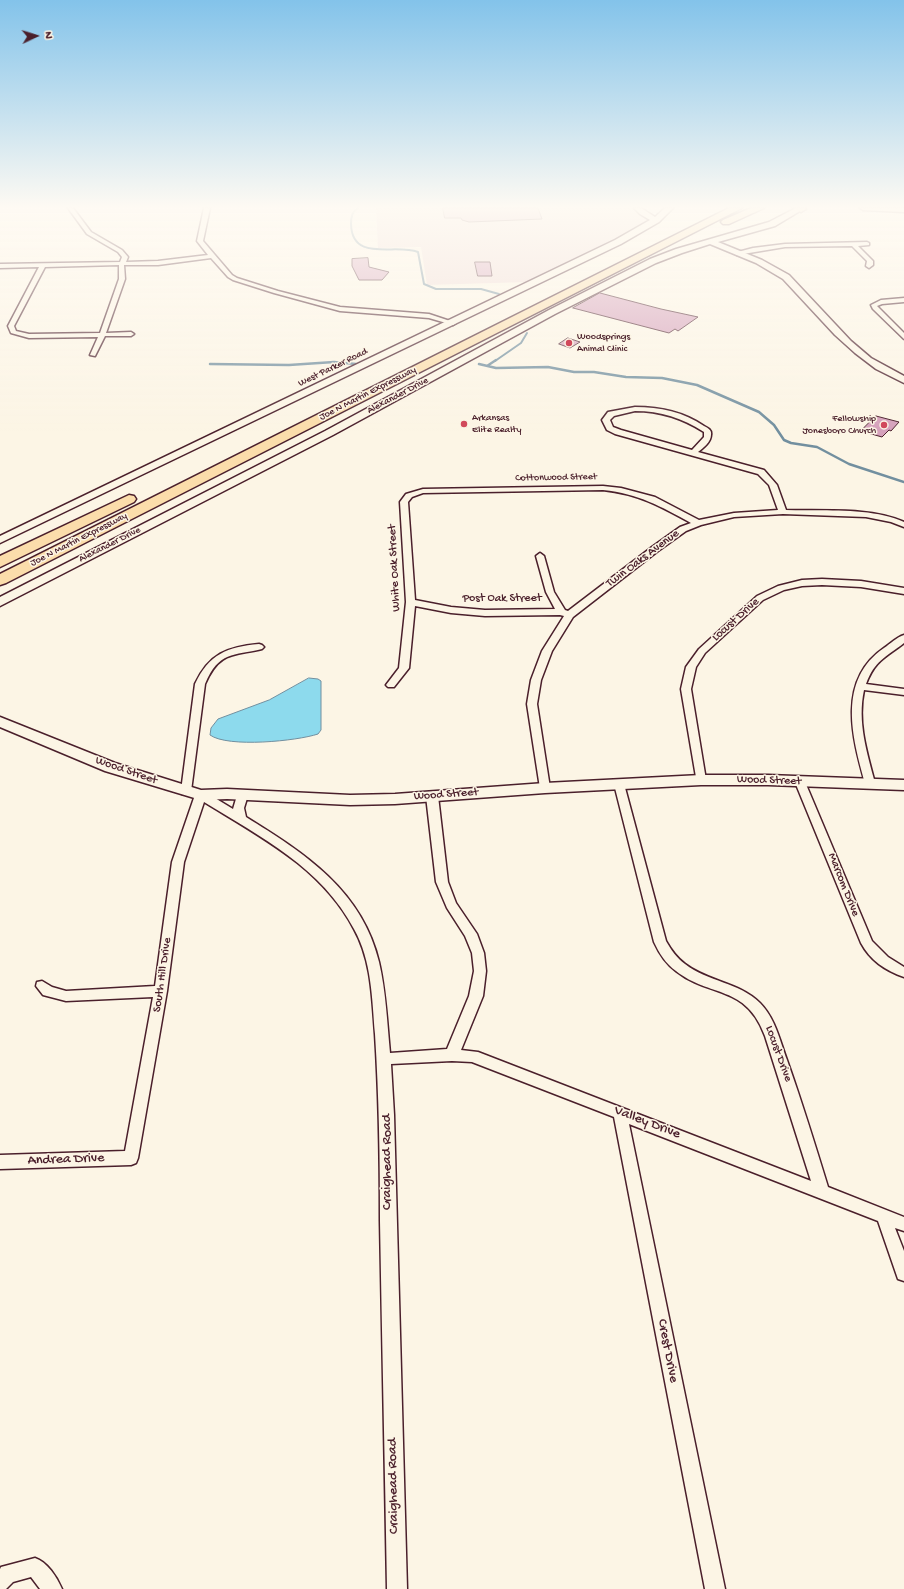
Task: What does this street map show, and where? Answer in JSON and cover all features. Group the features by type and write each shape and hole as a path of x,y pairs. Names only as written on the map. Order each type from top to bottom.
{"highway":[{"name":"Joe N Martin Expressway","path":"255,436 567,282"},
{"name":"Joe N Martin Expressway","path":"0,580 588,282"},
{"name":"Joe N Martin Expressway","path":"0,562 142,492"}],"street":[{"path":"34,282 11,326 11,330 16,334 29,336 131,334"},
{"path":"93,355 102,335 121,282"},
{"path":"244,282 340,309 429,316 454,323"},
{"name":"West Parker Road","path":"0,540 537,282"},
{"name":"Alexander Drive","path":"0,602 427,381 552,312 611,282"},
{"path":"790,282 838,334 862,356 888,373 904,380"},
{"path":"904,300 881,302 874,305 875,308 904,336"},
{"path":"694,452 708,440 709,434 707,431 676,414 653,410 628,410 611,414 606,420 610,428 618,432 694,452 761,472 769,477 774,486 783,512"},
{"name":"Cottonwood Street","path":"408,495 423,491 603,488 621,490 652,499 698,523"},
{"name":"White Oak Street","path":"391,685 404,668 412,602 404,502 408,495"},
{"name":"Twin Oaks Avenue","path":"545,788 533,714 533,694 539,670 565,614 683,529 698,523 734,515 783,512 866,515 893,520 904,525"},
{"path":"540,556 550,592 565,614"},
{"name":"Locust Drive","path":"701,780 686,689 691,667 702,651 760,598 780,588 802,583 822,582 861,584 904,591"},
{"name":"Post Oak Street","path":"412,602 472,613 565,614"},
{"path":"870,783 857,727 857,703 867,669 881,655 904,638"},
{"path":"186,791 200,684 203,674 210,664 222,656 239,649 259,646"},
{"path":"861,687 904,692"},
{"name":"Wood Street","path":"0,722 110,767 201,795 242,795 350,800 701,780 768,780 904,785"},
{"name":"Marcom Drive","path":"800,782 867,943 879,958 891,967 904,972"},
{"name":"Locust Drive","path":"619,784 660,942 665,952 673,961 689,974 697,978 727,986 744,996 757,1007 766,1022 793,1095 822,1191"},
{"name":"Craighead Road","path":"201,795 312,866 327,880 349,907 363,933 376,980 379,998 388,1111 388,1218 397,1589"},
{"name":"South Hill Drive","path":"131,1158 161,991 178,862 201,795"},
{"path":"242,795 238,804 238,812 242,820"},
{"path":"432,796 442,882 451,905 471,934 478,953 480,971 476,996 452,1055"},
{"path":"42,986 48,991 66,996 161,991"},
{"name":"Valley Drive","path":"384,1059 452,1055 473,1056 620,1112 904,1224"},
{"name":"Crest Drive","path":"620,1112 715,1589"},
{"name":"Andrea Drive","path":"0,1162 131,1158"},
{"path":"883,1216 904,1273"},
{"path":"0,1582 8,1574 35,1567 52,1589"}],"shaded area":[{"path":"427,282 524,282 427,285"}],"water":[{"path":"309,678 318,679 321,681 321,730 318,734 295,739 263,742 232,741 219,739 210,735 211,728 218,719 269,700"}],"building":[{"path":"600,293 698,317 678,331 675,329 669,333 573,308"},
{"name":"Woodsprings Animal Clinic","path":"568,338 580,342 570,348 559,344"},
{"name":"Fellowship Jonesboro Church","path":"876,416 899,422 891,431 889,430 882,437 861,431"}],"waterway":[{"path":"424,282 424,284 436,289 481,289 499,294"},
{"path":"495,361 521,343 527,333"},
{"path":"487,366 496,360"},
{"path":"210,364 289,365 334,362 356,364"},
{"path":"479,364 487,366"},
{"path":"487,366 496,368 548,367 574,372 594,372 626,377 662,378 697,385 759,412 774,425 784,440 791,443 817,447 849,464 904,482"}],"place":[{"name":"Woodsprings Animal Clinic","path":"569,343"},
{"name":"Arkansas Elite Realty","path":"464,424"},
{"name":"Fellowship Jonesboro Church","path":"884,425"}]}
